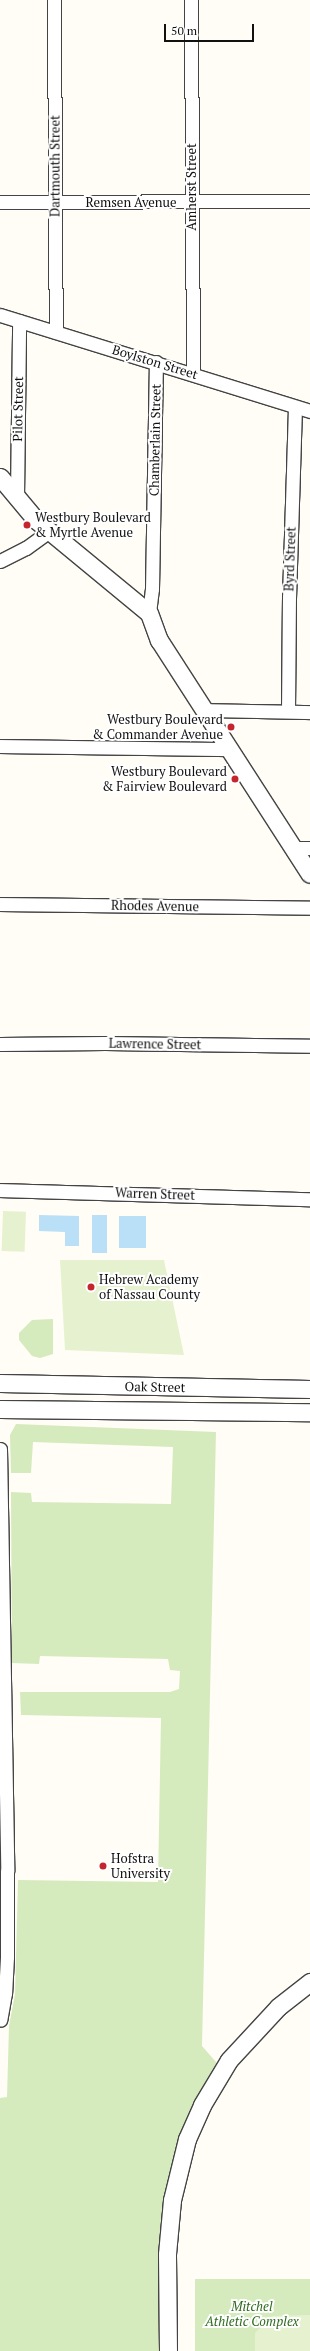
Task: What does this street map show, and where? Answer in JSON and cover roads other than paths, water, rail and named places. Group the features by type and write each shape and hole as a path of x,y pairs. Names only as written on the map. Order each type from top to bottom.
{"street":[{"name":"Dartmouth Street","path":"54,0 56,332"},
{"name":"Amherst Street","path":"191,0 192,374"},
{"name":"Remsen Avenue","path":"0,202 310,201"},
{"name":"Boylston Street","path":"0,315 156,362 310,411"},
{"name":"Pilot Street","path":"17,497 19,321"},
{"name":"Chamberlain Street","path":"149,613 152,589 156,362"},
{"name":"Byrd Street","path":"288,711 289,598 295,407"},
{"path":"0,477 36,520 149,613 159,640 229,749 302,848 310,874"},
{"path":"0,562 26,548 49,531"},
{"path":"204,710 310,712"},
{"path":"0,746 229,749"},
{"name":"Rhodes Avenue","path":"0,904 310,908"},
{"name":"Lawrence Street","path":"0,1044 310,1046"},
{"name":"Warren Street","path":"0,1190 310,1199"},
{"name":"Oak Street","path":"0,1383 310,1389"},
{"name":"Oak Street","path":"0,1409 310,1412"},
{"path":"0,1449 4,1871 7,1957 5,1993 0,2020"},
{"path":"168,2351 167,2254 171,2208 178,2168 187,2139 202,2105 229,2060 278,2007 310,1982"}],"water":[{"path":"39,1215 79,1216 79,1246 65,1246 65,1232 39,1231"},
{"path":"92,1215 107,1215 107,1253 92,1253"},
{"path":"119,1216 146,1216 146,1248 119,1248"}],"place":[{"name":"Westbury Boulevard & Myrtle Avenue","path":"27,525"},
{"name":"Westbury Boulevard & Commander Avenue","path":"231,727"},
{"name":"Westbury Boulevard & Fairview Boulevard","path":"235,779"},
{"name":"Hebrew Academy of Nassau County","path":"91,1287"},
{"name":"Hofstra University","path":"103,1866"}],"park label":[{"name":"Mitchel Athletic Complex","path":"252,2314"}]}
